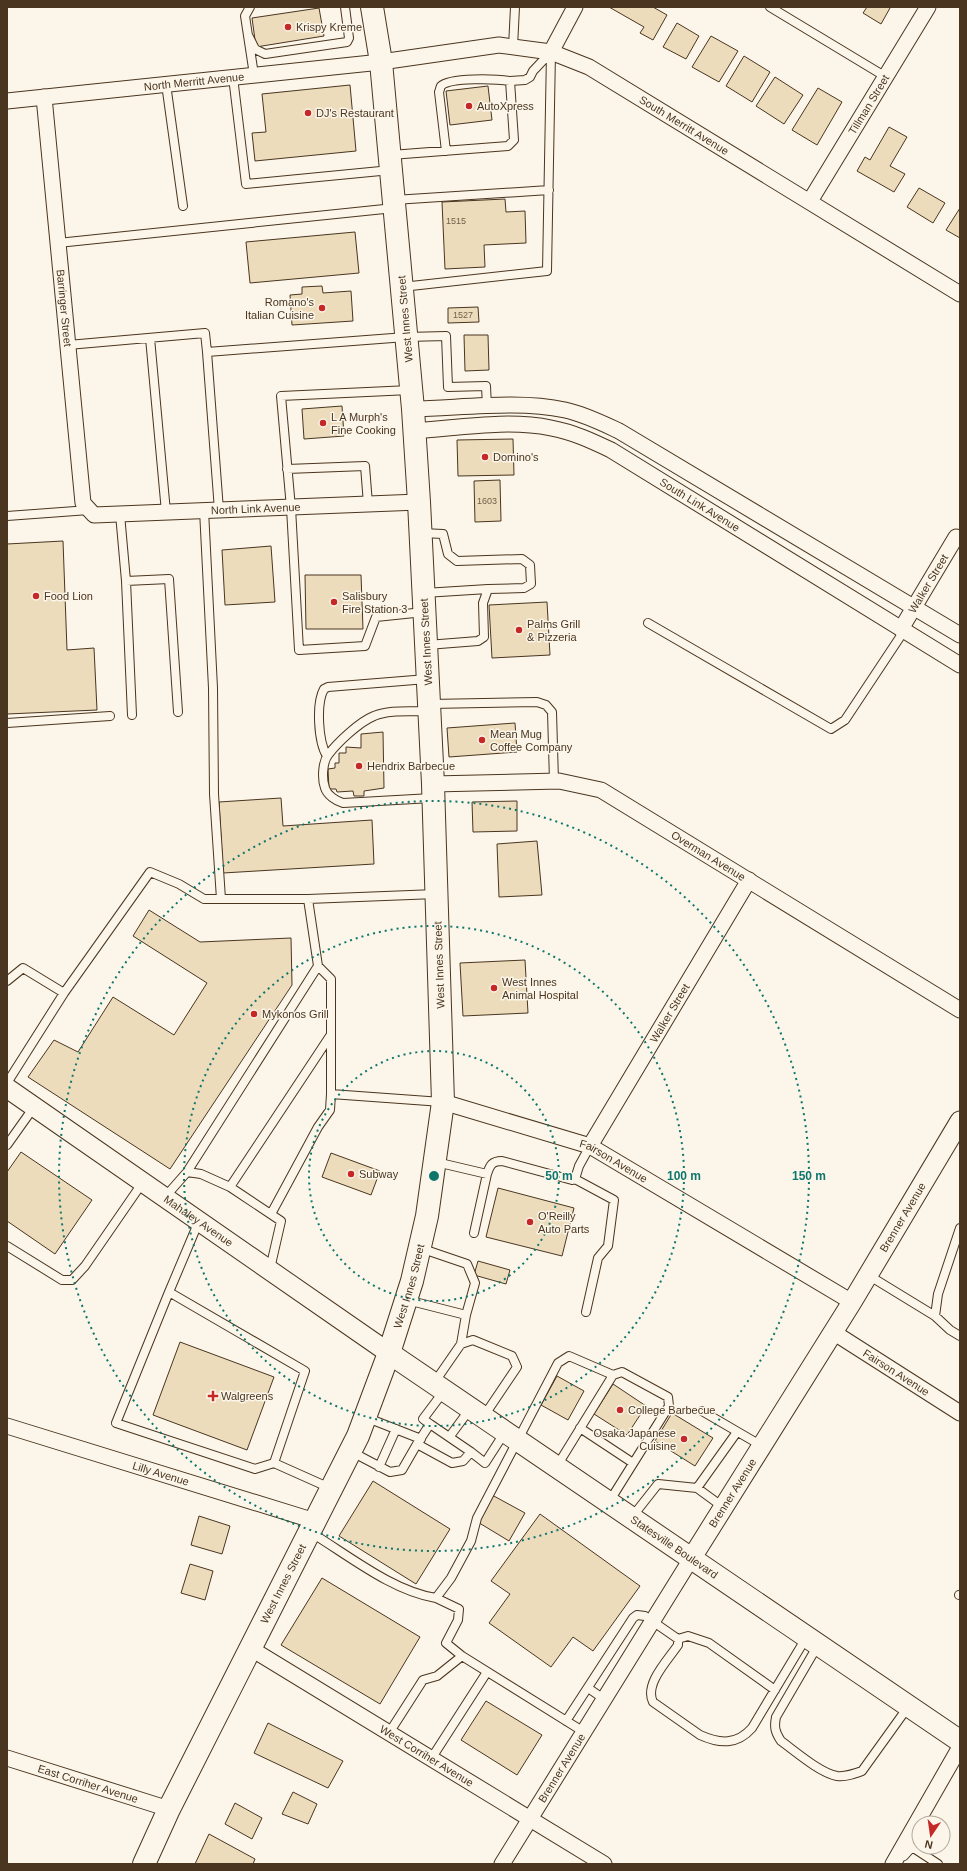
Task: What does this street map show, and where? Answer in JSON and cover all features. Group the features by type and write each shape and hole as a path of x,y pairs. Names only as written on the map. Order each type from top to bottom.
{"main road":[{"name":"West Innes Street","path":"144,1864 169,1809 350,1451 365,1417 389,1353 406,1299 427,1216 443,1102 433,791 419,502 412,400 381,62 372,7"},
{"name":"Statesville Boulevard","path":"389,1353 960,1741"}],"street":[{"path":"551,52 575,7"},
{"name":"Tillman Street","path":"810,201 928,7"},
{"name":"South Merritt Avenue","path":"381,62 499,45 551,52 589,67 960,294"},
{"name":"North Merritt Avenue","path":"7,101 381,62"},
{"name":"Barringer Street","path":"44,97 83,503 91,512"},
{"name":"South Link Avenue","path":"412,400 487,406 544,406 566,410 619,431 960,635"},
{"name":"South Link Avenue","path":"414,431 509,425 550,428 581,436 612,450 960,665"},
{"name":"North Link Avenue","path":"91,512 120,514 419,502"},
{"name":"Walker Street","path":"902,630 956,537"},
{"name":"Overman Avenue","path":"433,791 554,781 601,790 960,1010"},
{"name":"Walker Street","path":"590,1146 749,880"},
{"name":"Mahaley Avenue","path":"7,1088 389,1353"},
{"name":"Fairson Avenue","path":"443,1102 590,1146 852,1302"},
{"name":"Brenner Avenue","path":"502,1864 852,1302 960,1121"},
{"name":"Fairson Avenue","path":"833,1332 960,1413"},
{"name":"Lilly Avenue","path":"7,1426 312,1526"},
{"name":"West Corriher Avenue","path":"250,1648 529,1820 604,1864"},
{"path":"893,1864 960,1747"},
{"name":"East Corriher Avenue","path":"7,1758 169,1809"}],"lane":[{"path":"250,7 246,16 254,75"},
{"path":"248,35 255,49 265,54 347,42 349,38 344,7"},
{"path":"512,47 515,7"},
{"path":"770,7 886,77"},
{"path":"446,151 439,92 441,86 448,82 489,78 510,81 525,80 530,77 533,70 551,52"},
{"path":"402,287 547,271 551,52"},
{"path":"232,77 246,184 390,162 446,151 508,146 514,140 510,81"},
{"path":"166,84 183,206"},
{"path":"58,243 394,204 548,190"},
{"path":"68,345 205,333 219,510"},
{"path":"207,352 406,337 446,336 448,388 486,386 487,406"},
{"path":"150,338 166,512"},
{"path":"412,400 281,396 291,508 299,650 365,646 376,617 424,602 488,589 524,588 531,584 530,565 522,559 457,561 448,554 443,534 420,533"},
{"path":"287,469 365,466 368,504"},
{"path":"204,510 213,688 214,794 221,899"},
{"path":"7,516 91,512"},
{"path":"120,514 126,581 132,715"},
{"path":"126,581 170,579 178,712"},
{"path":"426,645 478,641 484,637 483,603 488,589"},
{"path":"648,623 831,730 845,720 902,630"},
{"path":"428,679 328,687 324,689 319,701 321,743 327,756 324,773 325,788 333,798 339,801 433,791"},
{"path":"327,756 356,727 374,716 429,708 537,702 546,705 552,712 554,781"},
{"path":"7,723 110,716"},
{"path":"7,1083 64,993 150,872 179,884 204,899 308,899 436,894"},
{"path":"271,1214 318,1127 330,1110 332,1094 332,979 318,966 308,899"},
{"path":"165,1197 187,1172 318,966"},
{"path":"7,981 23,968 64,993"},
{"path":"230,1188 331,1036"},
{"path":"332,1094 443,1102"},
{"path":"7,1145 34,1107"},
{"path":"575,1179 579,1166 590,1146"},
{"path":"474,1233 487,1174 490,1165 495,1161 502,1161 572,1180 575,1179 614,1200 608,1246 598,1258 586,1312"},
{"path":"434,1162 487,1174"},
{"path":"187,1172 201,1174 230,1188 281,1221 270,1270"},
{"path":"7,1246 62,1280 72,1280 85,1266 143,1182"},
{"path":"199,1221 116,1423 255,1469 274,1463 331,1488"},
{"path":"935,1316 938,1294 960,1228"},
{"path":"419,1248 467,1264 475,1283 466,1315 461,1344 423,1419 450,1436 485,1463 512,1436"},
{"path":"868,1275 935,1316 950,1330 960,1336"},
{"path":"169,1292 305,1371 274,1463"},
{"path":"406,1299 466,1315"},
{"path":"450,1436 477,1412 517,1367 512,1356 506,1353 473,1340 461,1344"},
{"path":"436,1598 451,1578 471,1541 477,1518 512,1436 558,1363 569,1356 613,1375"},
{"path":"556,1467 613,1375 622,1372 668,1397 669,1406 609,1503"},
{"path":"702,1411 762,1446"},
{"path":"365,1417 396,1429 419,1441 452,1463 463,1461 471,1452"},
{"path":"350,1451 390,1472 402,1470 430,1424"},
{"path":"580,1428 633,1463"},
{"path":"379,1467 396,1429"},
{"path":"697,1488 737,1432"},
{"path":"631,1518 658,1484 697,1488 723,1507"},
{"path":"312,1526 378,1575 420,1595 436,1598 459,1609 458,1620 446,1643 462,1656 584,1732"},
{"path":"566,1721 633,1618 637,1615 645,1616 678,1639"},
{"path":"678,1639 688,1636 709,1643 775,1690"},
{"path":"678,1639 678,1645 654,1680 650,1696 653,1702 700,1734 708,1738 724,1742 740,1739 752,1728 775,1690 812,1641"},
{"path":"812,1641 776,1717 774,1725 776,1733 781,1741 827,1773 838,1776 851,1775 862,1771 909,1706"},
{"path":"389,1733 423,1680 437,1676 462,1656"},
{"path":"431,1760 487,1672"},
{"path":"588,1688 604,1698"},
{"path":"898,1864 912,1847 938,1864"}],"building":[{"path":"609,7 653,7 667,15 653,40 640,33 644,27"},
{"path":"867,7 890,8 881,24 863,13"},
{"name":"Krispy Kreme","path":"319,8 324,36 256,47 252,18"},
{"path":"677,23 699,36 686,59 663,47"},
{"path":"711,36 738,51 719,82 692,67"},
{"path":"744,56 770,72 752,102 726,86"},
{"path":"775,77 803,95 784,124 756,106"},
{"name":"DJ's Restaurant","path":"350,85 356,151 255,161 252,133 266,132 262,94"},
{"name":"AutoXpress","path":"488,86 492,120 450,125 446,91"},
{"path":"818,88 842,102 817,145 792,130"},
{"path":"889,127 907,137 890,166 905,174 894,192 857,171 865,157 870,160"},
{"path":"919,188 945,203 933,223 907,207"},
{"path":"505,199 506,212 525,211 526,243 484,245 485,267 445,269 442,202"},
{"path":"960,208 960,238 946,230"},
{"path":"355,232 359,273 250,283 246,242"},
{"name":"Romano's Italian Cuisine","path":"322,286 323,293 351,291 353,321 292,325 290,295 302,294 302,287"},
{"path":"478,307 479,322 448,323 448,308"},
{"path":"464,335 488,335 489,370 465,371"},
{"name":"L A Murph's Fine Cooking","path":"342,406 344,436 304,439 302,409"},
{"name":"Domino's","path":"513,439 514,475 458,476 457,440"},
{"path":"500,480 501,521 475,522 474,481"},
{"name":"Food Lion","path":"63,541 67,650 94,648 97,710 7,714 7,544"},
{"path":"271,546 275,602 225,605 222,550"},
{"name":"Salisbury Fire Station 3","path":"305,575 361,575 363,629 306,629"},
{"name":"Palms Grill & Pizzeria","path":"547,602 550,655 492,658 489,605"},
{"name":"Mean Mug Coffee Company","path":"515,723 517,752 449,757 447,728"},
{"name":"Hendrix Barbecue","path":"383,732 384,788 364,791 364,796 354,796 353,791 337,792 336,789 329,789 328,769 335,768 335,763 339,763 339,753 346,753 346,747 361,748 361,734"},
{"path":"281,798 283,826 372,820 374,864 223,873 219,802"},
{"path":"517,801 517,831 473,832 472,802"},
{"path":"537,841 542,895 499,897 497,844"},
{"path":"149,910 200,942 291,938 292,985 170,1169 28,1077 54,1040 78,1052 113,997 174,1035 207,983 133,936"},
{"name":"West Innes Animal Hospital","path":"525,960 528,1013 463,1016 460,963"},
{"path":"21,1152 92,1200 55,1254 7,1221 7,1172"},
{"name":"Subway","path":"331,1153 380,1171 371,1195 322,1177"},
{"name":"O'Reilly Auto Parts","path":"498,1188 574,1208 562,1256 486,1237"},
{"path":"478,1261 510,1270 506,1284 474,1275"},
{"name":"Walgreens","path":"180,1342 274,1377 247,1450 153,1415"},
{"path":"557,1376 584,1391 568,1420 541,1405"},
{"name":"College Barbecue","path":"613,1384 646,1406 627,1435 594,1414"},
{"name":"Osaka Japanese Cuisine","path":"672,1413 713,1438 695,1466 655,1441"},
{"path":"373,1481 450,1529 416,1584 339,1536"},
{"path":"492,1495 525,1513 509,1541 476,1521"},
{"path":"540,1514 640,1586 593,1651 573,1637 551,1667 489,1623 510,1594 491,1581"},
{"path":"199,1516 230,1526 222,1554 191,1545"},
{"path":"190,1564 213,1571 205,1600 181,1593"},
{"path":"322,1578 420,1637 380,1704 281,1645"},
{"path":"486,1701 542,1735 517,1775 461,1740"},
{"path":"268,1723 343,1761 328,1788 254,1753"},
{"path":"293,1792 317,1804 308,1824 282,1814"},
{"path":"235,1803 262,1818 252,1839 225,1824"},
{"path":"209,1834 255,1859 253,1864 195,1864"}],"place":[{"name":"Krispy Kreme","path":"288,27"},
{"name":"AutoXpress","path":"469,106"},
{"name":"DJ's Restaurant","path":"308,113"},
{"name":"Romano's Italian Cuisine","path":"322,308"},
{"name":"L A Murph's Fine Cooking","path":"323,423"},
{"name":"Domino's","path":"485,457"},
{"name":"Food Lion","path":"36,596"},
{"name":"Salisbury Fire Station 3","path":"334,602"},
{"name":"Palms Grill & Pizzeria","path":"519,630"},
{"name":"Mean Mug Coffee Company","path":"482,740"},
{"name":"Hendrix Barbecue","path":"359,766"},
{"name":"West Innes Animal Hospital","path":"494,988"},
{"name":"Mykonos Grill","path":"254,1014"},
{"name":"Subway","path":"351,1174"},
{"name":"O'Reilly Auto Parts","path":"530,1222"},
{"name":"Walgreens","path":"213,1396"},
{"name":"College Barbecue","path":"620,1410"},
{"name":"Osaka Japanese Cuisine","path":"684,1439"}]}
